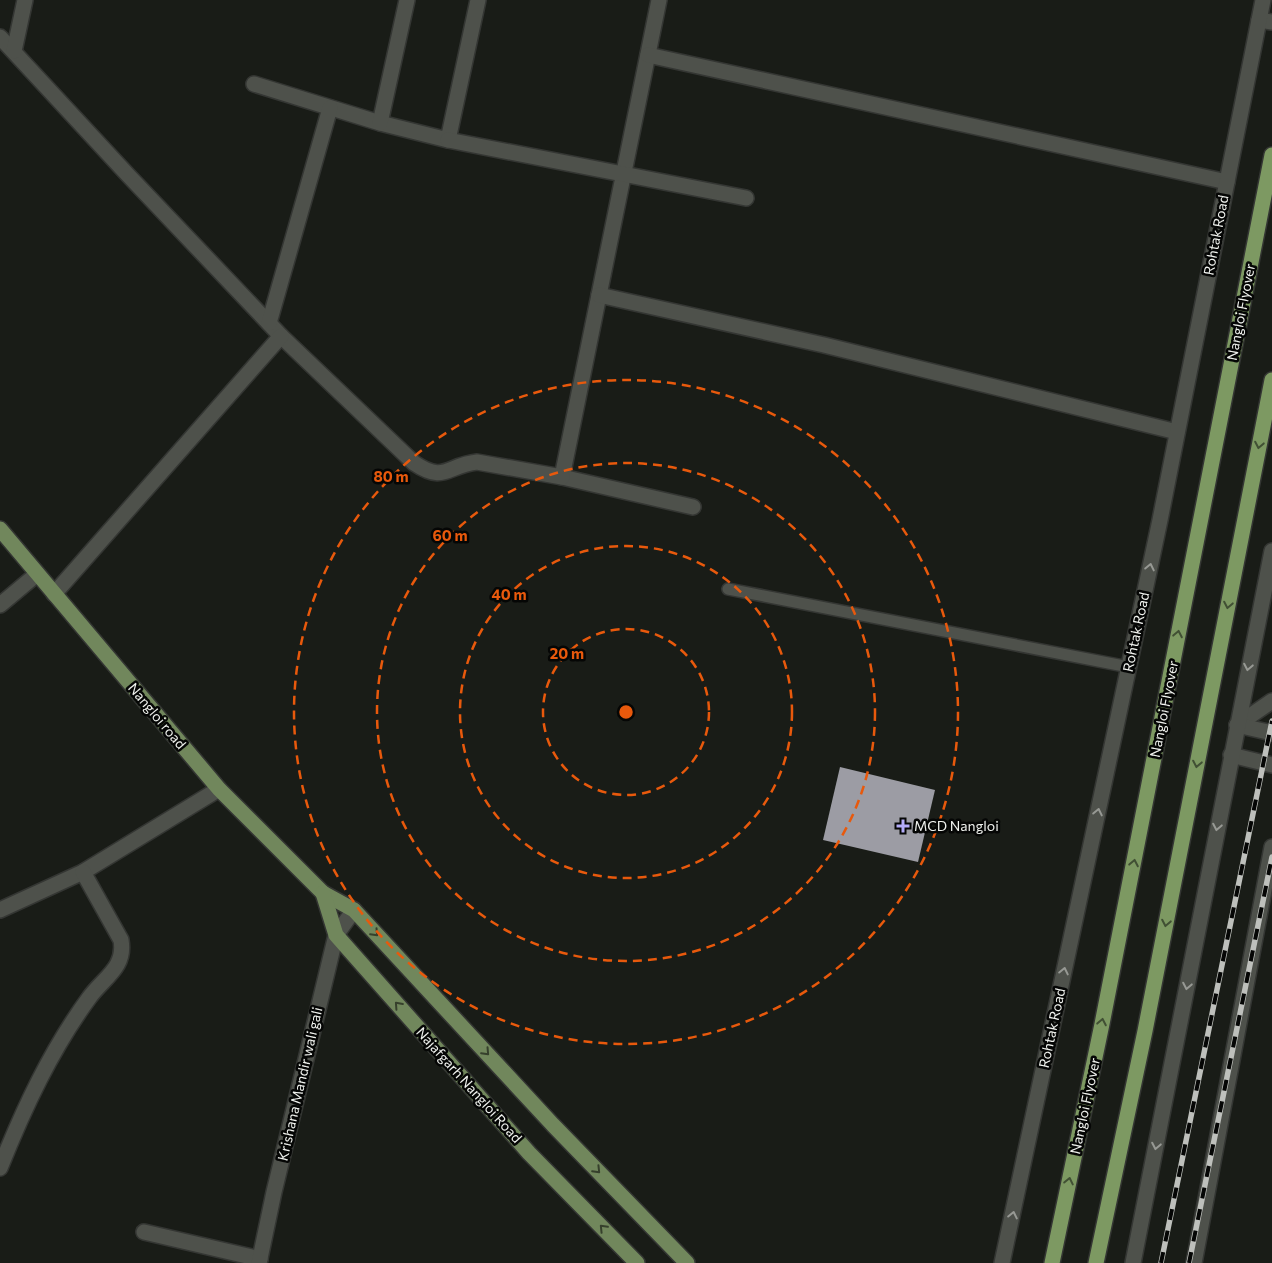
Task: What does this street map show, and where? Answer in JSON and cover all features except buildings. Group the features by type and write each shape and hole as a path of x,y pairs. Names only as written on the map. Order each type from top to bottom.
{"highway":[{"name":"Nangloi Flyover","path":"1052,1263 1102,1024 1272,155"},
{"path":"1096,1263 1147,1022 1272,380"}],"main road":[{"name":"Nangloi road","path":"0,529 219,789 323,893"},
{"path":"323,893 354,910 546,1118 687,1263"},
{"name":"Najafgarh Nangloi Road","path":"323,893 336,935 529,1153 637,1263"}],"street":[{"path":"14,52 25,0"},
{"path":"380,124 407,0"},
{"path":"448,140 478,0"},
{"path":"562,478 659,0"},
{"name":"Rohtak Road","path":"1002,1263 1129,667 1227,182 1266,21 1263,0"},
{"path":"0,37 126,174 281,336 414,463 426,471 437,474 444,473 463,464 477,462 562,478 693,507"},
{"path":"648,55 1227,182"},
{"path":"254,84 380,124 448,140 746,198"},
{"path":"269,323 330,108"},
{"path":"599,295 824,345 1177,432"},
{"path":"54,594 281,336"},
{"path":"1133,1263 1272,551"},
{"path":"0,605 37,574"},
{"path":"1237,725 1272,701"},
{"path":"1237,725 1272,733"},
{"path":"1231,755 1272,765"},
{"path":"0,910 83,872 219,789"},
{"path":"1194,1263 1272,847"},
{"path":"0,1168 19,1120 54,1052 90,997 121,959 122,949 120,940 83,872"},
{"name":"Krishana Mandir wali gali","path":"259,1261 336,935 354,910"},
{"path":"144,1232 259,1261"}],"lane":[{"path":"728,589 1129,667"}],"railway":[{"path":"1161,1263 1272,721"},
{"path":"1189,1263 1272,857"}],"place":[{"name":"MCD Nangloi","path":"903,826"}]}
